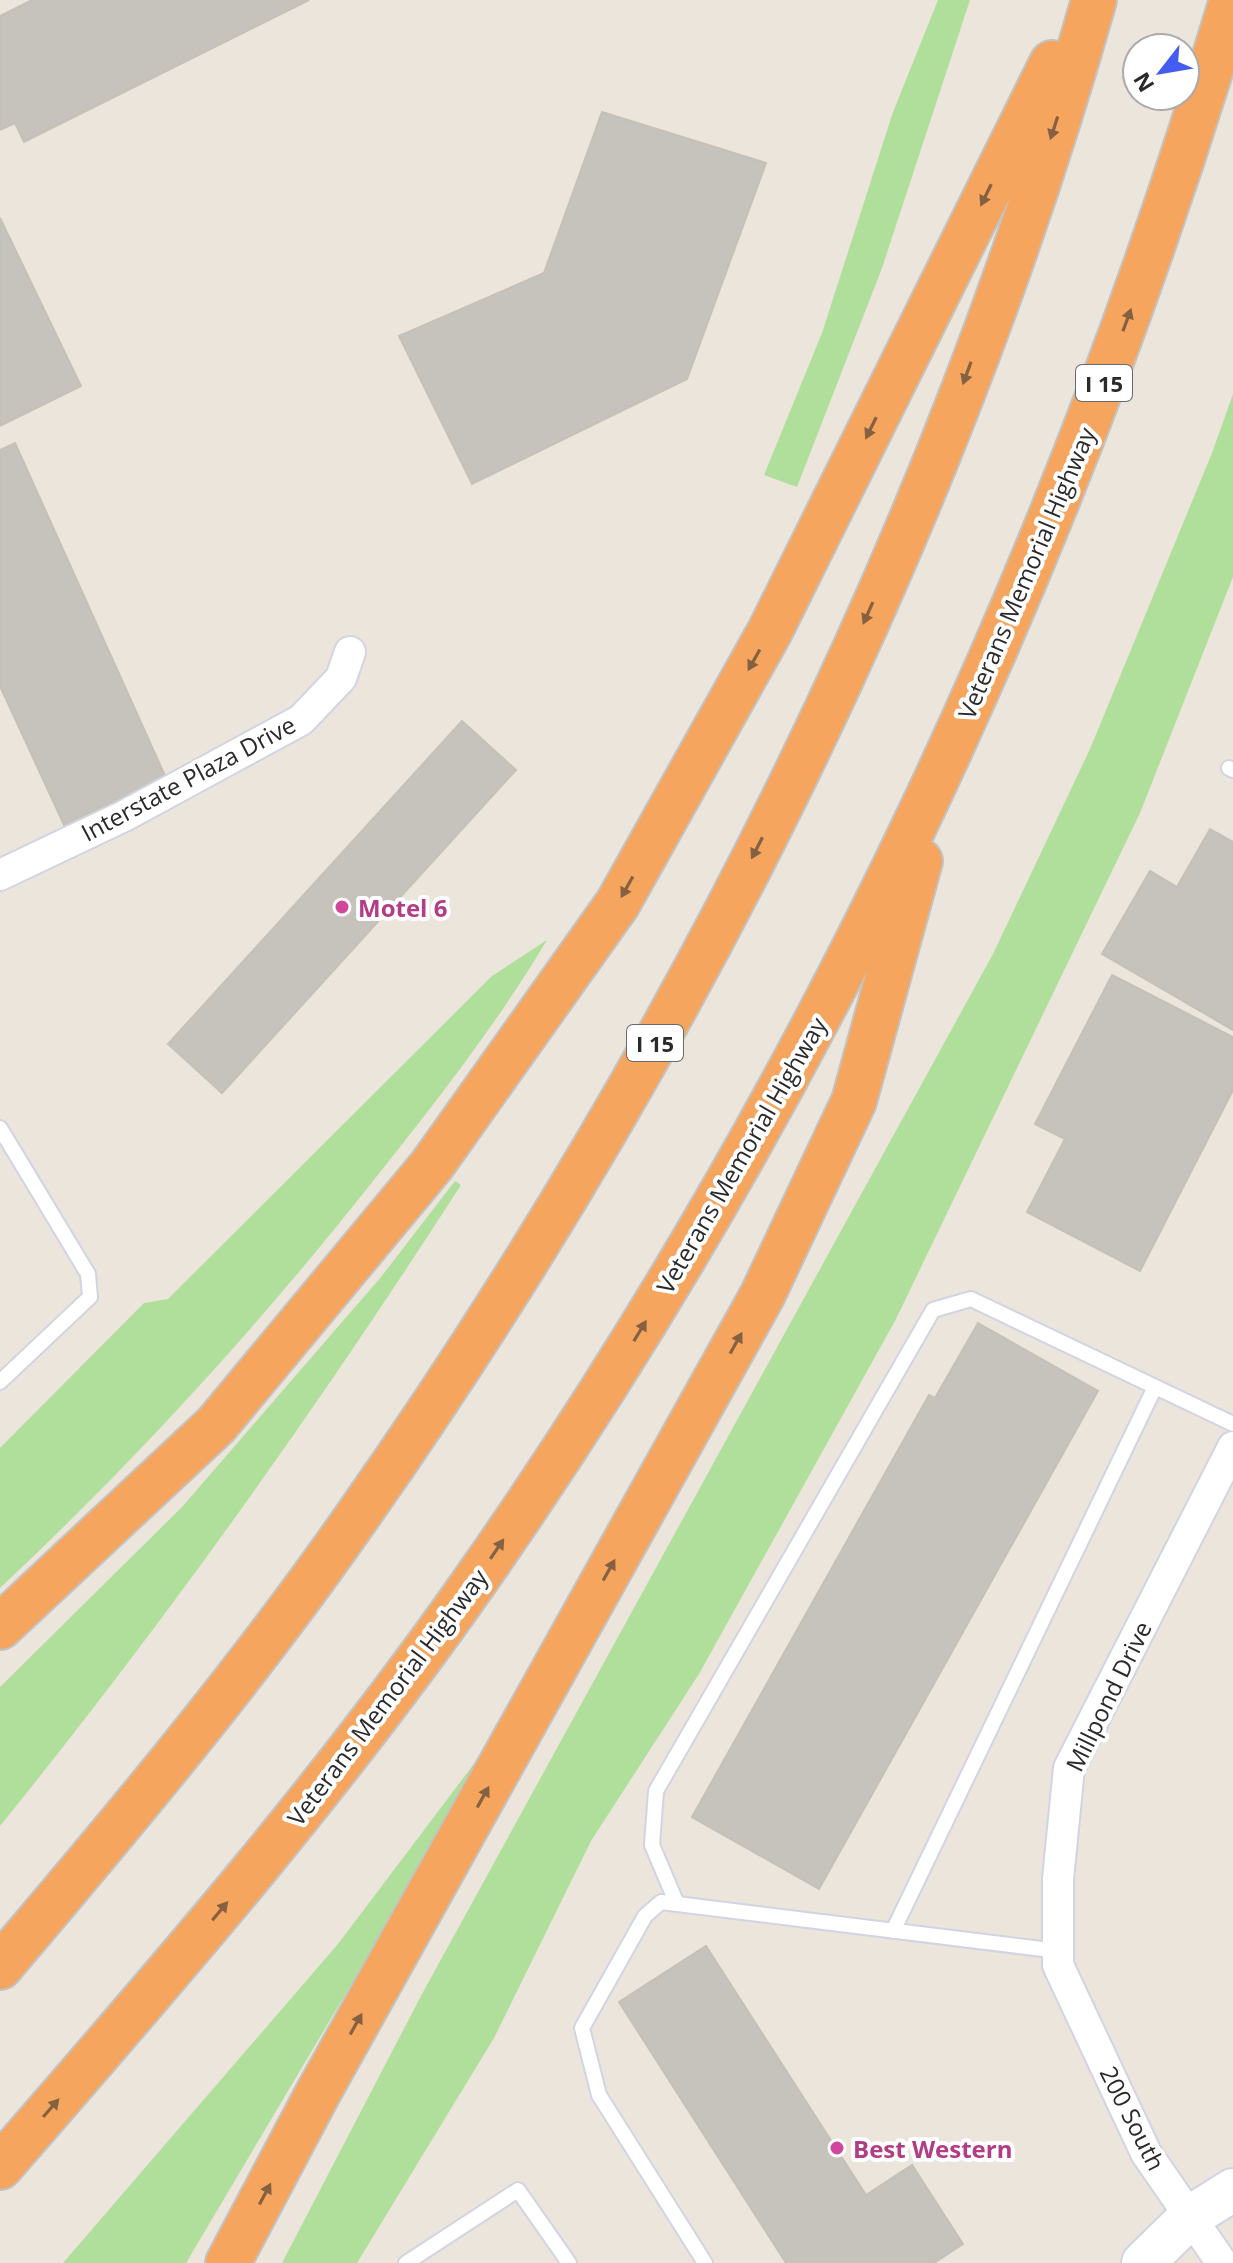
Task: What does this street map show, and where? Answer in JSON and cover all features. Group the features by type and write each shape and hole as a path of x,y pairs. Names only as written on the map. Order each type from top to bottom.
{"highway":[{"path":"0,1627 216,1425 432,1165 618,903 770,631 1083,0"},
{"name":"I 15","path":"0,1967 150,1791 359,1513 491,1318 573,1185 689,982 810,744 914,507 1006,268 1094,0"},
{"name":"Veterans Memorial Highway","path":"0,2167 289,1828 472,1586 622,1361 786,1082 949,755 1077,457 1144,274 1232,0"},
{"path":"228,2263 326,2079 762,1296 854,1101 949,755"}],"main road":[{"path":"1143,2263 1190,2217 1233,2190"}],"street":[{"name":"Interstate Plaza Drive","path":"0,875 124,816 301,720 341,678 350,652"},
{"name":"Millpond Drive","path":"1058,1958 1058,1879 1069,1768 1233,1447"},
{"name":"200 South","path":"1058,1958 1146,2153 1222,2263"}],"lane":[{"path":"0,1128 88,1274 90,1297 0,1382"},
{"path":"677,1904 652,1845 656,1791 933,1310 971,1299 1233,1424"},
{"path":"893,1931 1155,1387"},
{"path":"705,2263 599,2095 582,2028 645,1916 661,1902 893,1931 1058,1958"},
{"path":"406,2263 518,2190 569,2263"}],"green space":[{"path":"938,0 970,0 882,268 797,487 764,475 822,333 893,112"},
{"path":"1233,394 1233,577 1140,813 896,1319 699,1674 591,1841 494,2038 357,2263 282,2263 422,1994 993,954 1090,749 1212,453"},
{"path":"547,940 506,1004 439,1096 282,1292 145,1444 0,1588 0,1448 144,1303 168,1299 492,976"},
{"path":"455,1181 461,1185 352,1350 239,1512 122,1671 0,1826 0,1687 182,1507 381,1277"},
{"path":"507,1720 509,1727 390,1919 186,2263 63,2263 338,1944"}],"building":[{"path":"32,0 309,0 24,142 15,123 0,130 0,16"},
{"path":"602,112 766,163 687,379 472,484 399,336 544,273"},
{"path":"0,218 81,386 0,426"},
{"path":"15,443 166,778 64,825 0,686 0,450"},
{"name":"Motel 6","path":"462,721 516,770 222,1093 168,1044"},
{"path":"1210,829 1233,842 1233,1030 1102,954 1150,871 1177,887"},
{"path":"1112,975 1233,1037 1233,1090 1140,1271 1027,1212 1065,1139 1035,1124"},
{"path":"978,1323 1098,1391 819,1889 692,1817 929,1395 935,1398"},
{"path":"706,1946 866,2195 912,2165 963,2244 934,2263 786,2263 619,2002"}],"place":[{"name":"Motel 6","path":"342,907"},
{"name":"Best Western","path":"837,2148"}]}
